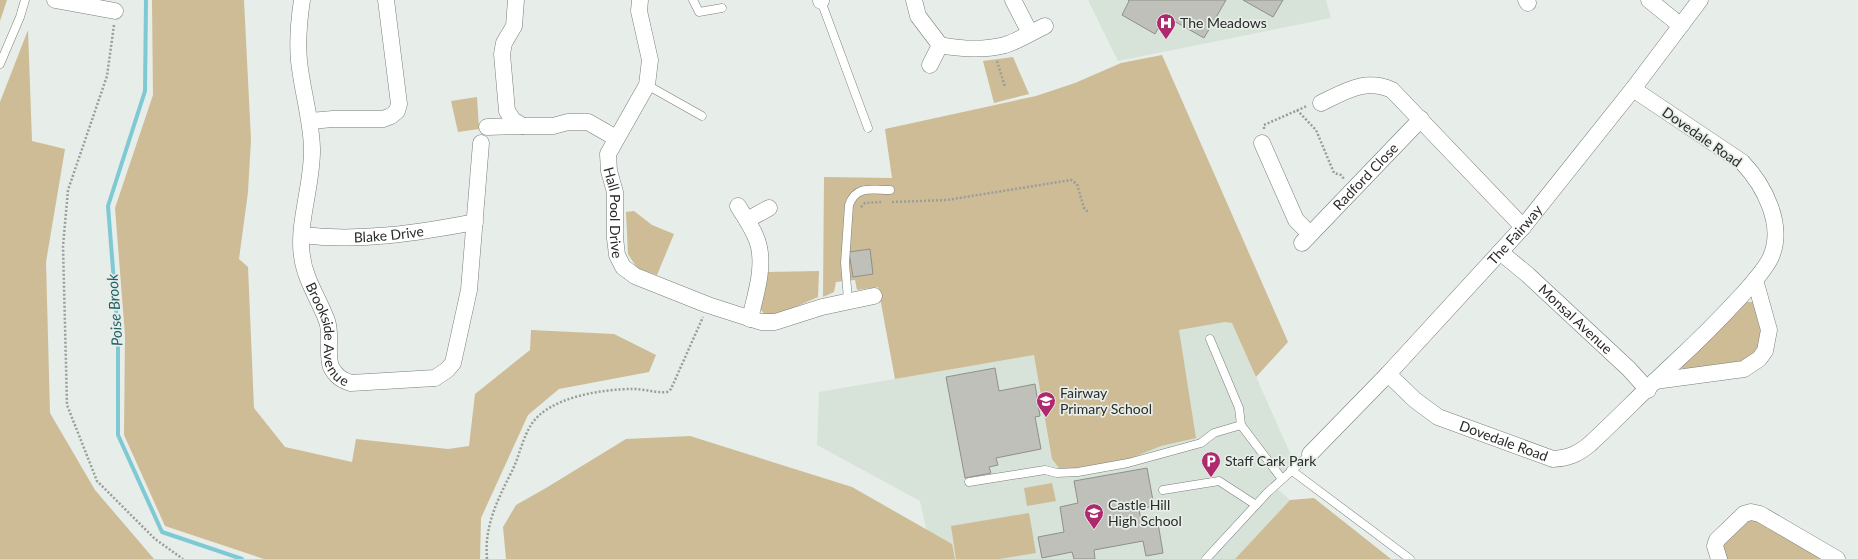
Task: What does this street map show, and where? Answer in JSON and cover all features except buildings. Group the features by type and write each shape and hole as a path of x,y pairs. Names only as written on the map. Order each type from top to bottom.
{"street":[{"path":"55,0 116,11"},
{"name":"Brookside Avenue","path":"302,0 298,25 299,60 310,121 312,149 310,186 302,235 302,255 306,276 328,323 330,365 336,375 342,380 351,383 435,378 447,370 453,363 469,290 481,143"},
{"path":"310,121 333,119 383,119 391,116 397,111 399,104 386,0"},
{"path":"516,0 514,26 504,43 502,54 507,111 513,120 523,126"},
{"name":"Hall Pool Drive","path":"640,0 639,11 650,60 648,85 608,154 609,171 615,192 615,238 617,254 623,267 635,276 708,305 750,319 775,322 848,300 874,296"},
{"path":"914,0 918,16 940,44 956,48 995,47 1007,44 1045,26"},
{"path":"1013,0 1030,33"},
{"path":"1649,0 1675,21 1682,24"},
{"name":"The Fairway","path":"1310,454 1388,374 1523,227 1633,89 1700,0"},
{"path":"930,65 940,44"},
{"path":"1321,103 1339,89 1372,84 1384,86 1392,90 1523,227"},
{"name":"Dovedale Road","path":"1388,374 1415,400 1438,417 1553,459 1566,458 1579,453 1715,326 1755,280 1770,258 1775,240 1770,206 1753,174 1742,162 1633,89"},
{"name":"Radford Close","path":"1262,143 1265,160 1306,239 1421,119"},
{"path":"487,127 553,126 568,122 588,122 616,138"},
{"path":"738,206 747,220 759,246 760,273 750,319"},
{"path":"747,220 769,208"},
{"name":"Blake Drive","path":"302,235 319,237 391,236 475,222"},
{"name":"Monsal Avenue","path":"1500,252 1528,275 1634,374 1651,385"},
{"path":"1651,385 1744,368 1760,359 1765,352 1769,341 1769,330 1755,280"},
{"path":"1719,559 1715,546 1717,540 1744,514 1751,512 1760,514 1836,559"}],"lane":[{"path":"0,64 20,17 25,0"},
{"path":"693,0 699,12 722,8"},
{"path":"821,0 868,128"},
{"path":"648,85 702,116"},
{"path":"848,300 845,263 852,196 865,190 890,190"},
{"path":"1210,339 1239,408 1241,425 1282,479"},
{"path":"969,482 1045,470 1058,473 1078,472 1128,463 1201,443 1214,433 1241,425"},
{"path":"1206,559 1256,505 1291,470 1310,454"},
{"path":"1291,470 1410,559"},
{"path":"1163,490 1219,481 1256,505"}],"path":[{"path":"116,11 107,76 68,190 62,246 67,405 97,481 155,539 183,559"},
{"path":"995,47 994,54 1006,87"},
{"path":"1262,143 1264,125 1297,110 1321,103"},
{"path":"1297,110 1316,130 1334,173 1341,175 1352,190"},
{"path":"859,209 865,203 869,202 947,200 1071,180 1077,184 1084,208 1088,212"},
{"path":"487,559 485,545 490,517 519,458 530,426 538,416 548,407 589,394 635,389 667,392 671,389 708,305"}],"shaded area":[{"path":"0,0 7,0 0,21"},
{"path":"152,0 244,0 251,140 248,192 239,259 248,267 254,408 285,447 352,462 356,439 448,449 469,446 475,394 530,350 531,330 614,334 656,355 649,372 559,389 528,415 481,518 480,559 264,559 165,526 124,435 125,335 115,208 153,95"},
{"name":"The Meadows","path":"1088,0 1326,0 1331,18 1118,61"},
{"path":"28,30 32,141 65,149 46,262 50,413 95,490 154,559 0,559 0,102"},
{"path":"1162,55 1288,342 1256,377 1232,323 1225,322 1179,330 1196,438 1161,446 1126,460 1067,471 1059,468 1052,459 1034,355 895,379 878,287 857,290 855,280 836,282 834,292 823,297 824,177 892,178 885,129 1036,96 1075,83 1121,63"},
{"path":"1013,57 1029,94 994,103 983,61"},
{"path":"477,97 479,129 458,132 451,101"},
{"path":"634,211 652,225 674,234 657,275 637,268 628,254 626,212"},
{"path":"819,271 818,297 784,312 765,315 759,307 767,272"},
{"path":"1743,302 1757,302 1765,327 1761,348 1747,362 1684,374 1681,364"},
{"name":"Fairway Primary School","path":"1225,322 1232,323 1296,466 1274,486 1290,500 1235,559 933,559 920,501 817,445 819,392"},
{"path":"690,436 852,487 952,544 955,559 506,559 503,527 516,505 626,439"},
{"path":"1052,483 1056,501 1027,506 1024,488"},
{"path":"1314,498 1391,559 1235,559 1290,500"},
{"path":"1029,513 1036,553 999,559 956,559 951,526"},
{"path":"1744,514 1837,559 1719,559 1717,540"}],"waterway":[{"name":"Poise Brook","path":"146,0 145,91 108,206 118,333 118,435 162,532 242,559"}],"place":[{"name":"The Meadows","path":"1166,40"},
{"name":"Fairway Primary School","path":"1046,418"},
{"name":"Staff Cark Park","path":"1211,478"},
{"name":"Castle Hill High School","path":"1094,530"}]}
